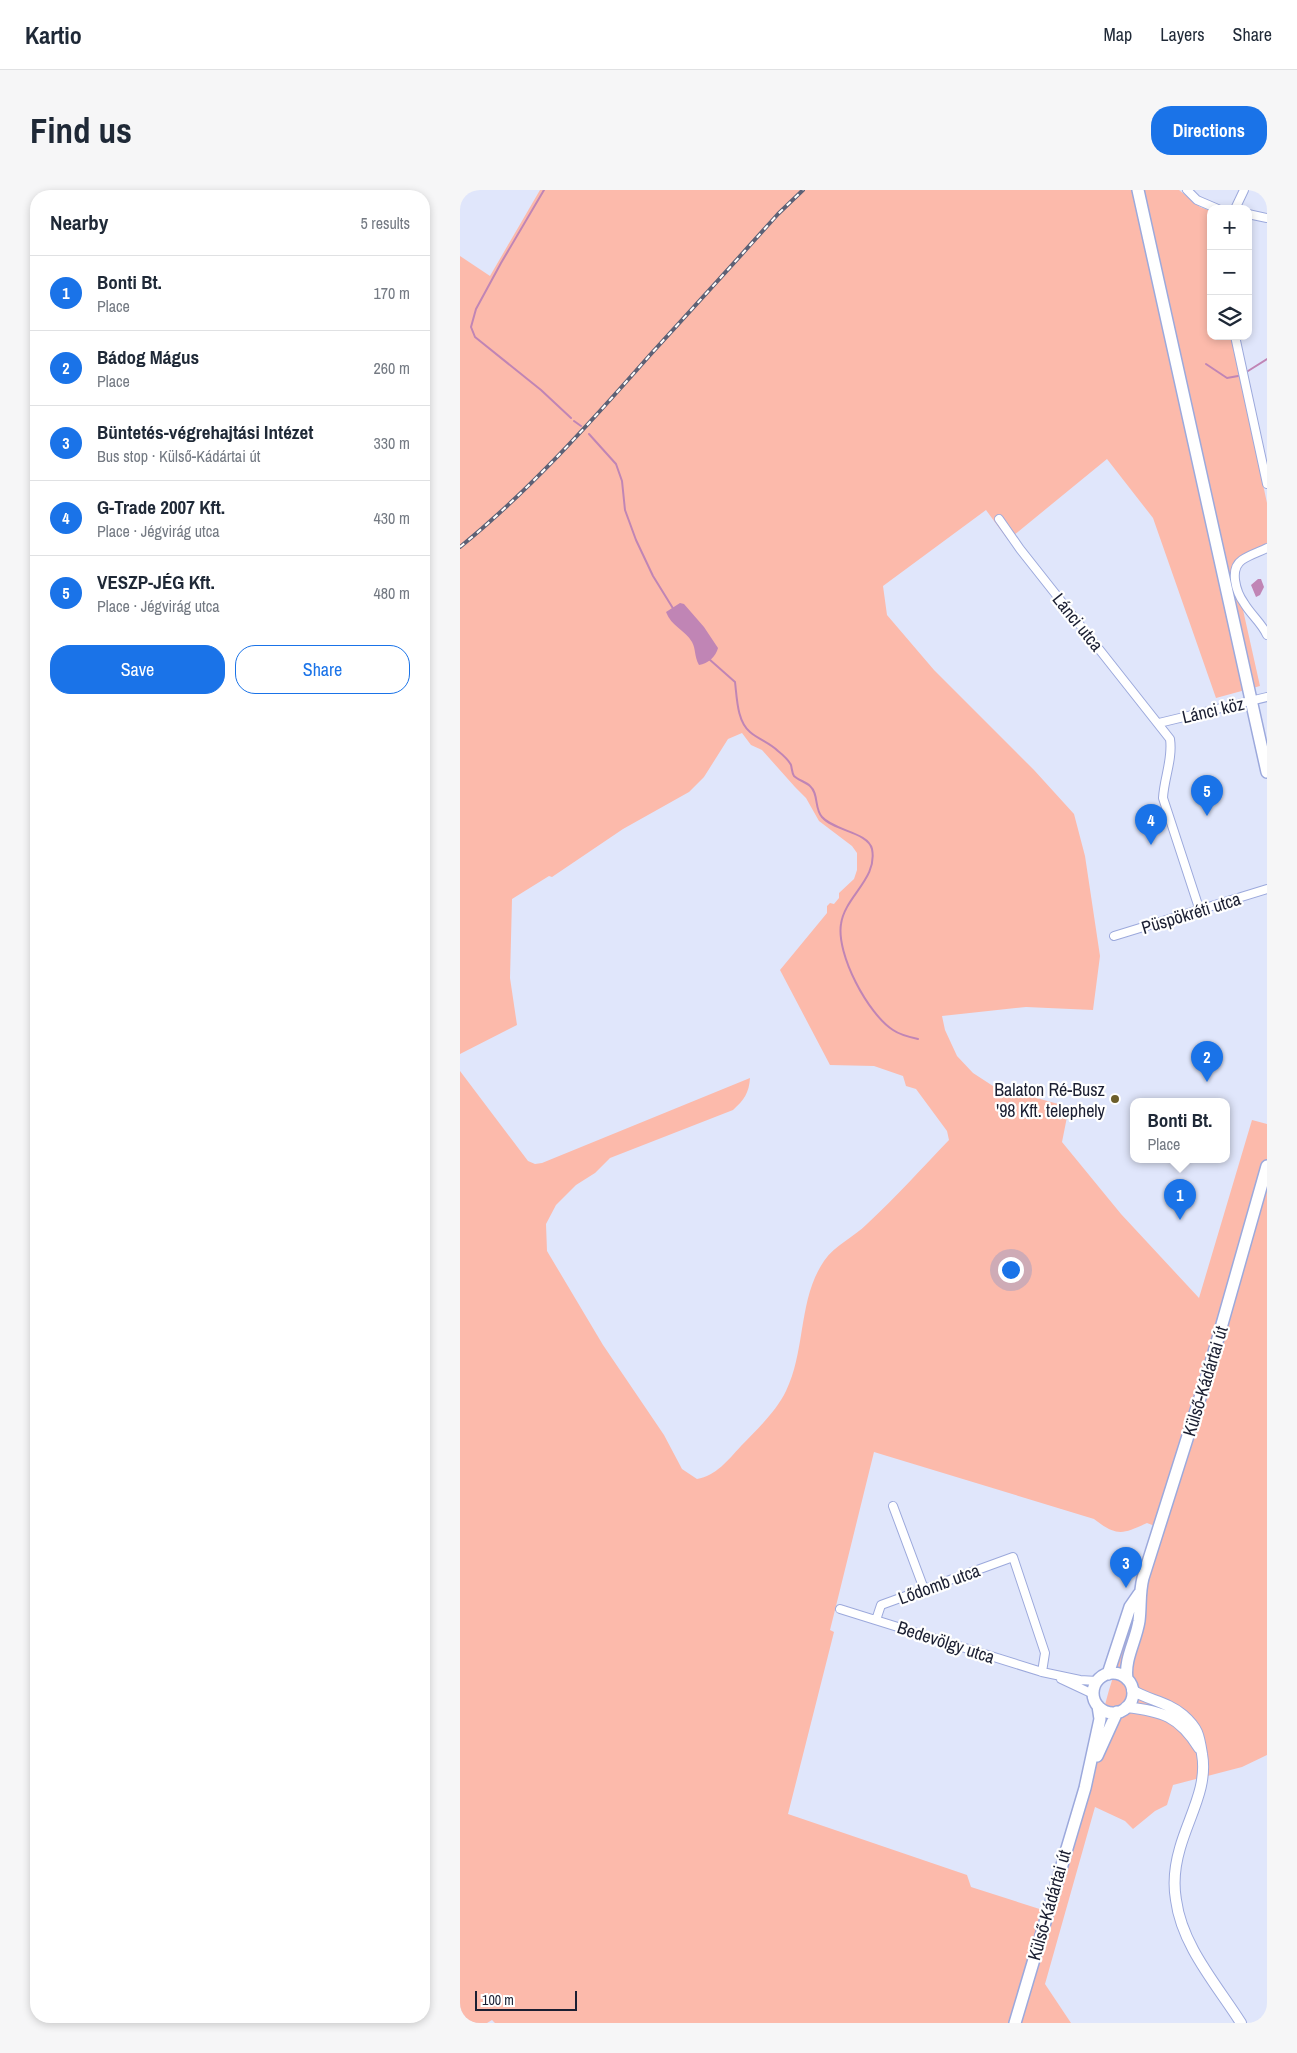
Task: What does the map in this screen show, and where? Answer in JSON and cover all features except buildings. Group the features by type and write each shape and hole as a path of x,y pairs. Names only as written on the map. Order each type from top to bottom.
{"main road":[{"path":"1138,190 1267,772"},
{"name":"Külső-Kádártai út","path":"1130,1685 1126,1665 1138,1622 1139,1594 1212,1363 1267,1166"},
{"name":"Külső-Kádártai út","path":"1108,1674 1130,1607 1139,1594"},
{"path":"1202,1753 1179,1723 1162,1714 1122,1710 1106,1712 1098,1706 1093,1694 1097,1681 1108,1674 1118,1674 1130,1685 1181,1713 1196,1729 1201,1740 1204,1770 1201,1788 1176,1862 1176,1900 1182,1926 1190,1944 1241,2023"},
{"path":"1122,1710 1132,1696 1130,1685"},
{"name":"Külső-Kádártai út","path":"1015,2023 1085,1788 1100,1719 1098,1706"},
{"name":"Külső-Kádártai út","path":"1085,1788 1111,1721 1122,1710"}],"street":[{"path":"1187,190 1197,200 1209,205"},
{"path":"1237,205 1244,190"},
{"path":"1252,215 1267,218"},
{"path":"1236,340 1267,484"},
{"name":"Lánci utca","path":"999,519 1020,549 1170,739 1171,748 1164,782 1163,798 1200,910"},
{"path":"1267,548 1242,559 1234,572 1240,597 1244,605 1258,618 1267,635"},
{"name":"Lánci köz","path":"1159,723 1267,697"},
{"name":"Püspökréti utca","path":"1114,936 1267,889"},
{"path":"894,1506 924,1590"},
{"name":"Lődomb utca","path":"876,1620 881,1605 1012,1557 1045,1653 1042,1672"},
{"name":"Bedevölgy utca","path":"840,1609 1052,1675 1093,1694"},
{"name":"Bedevölgy utca","path":"1052,1675 1097,1681"}],"shaded area":[{"path":"540,190 1179,190 1200,207 1207,210 1207,340 1232,340 1267,503 1267,543 1233,565 1260,686 1216,698 1153,518 1107,459 1008,540 986,510 883,586 887,615 934,670 1034,770 1074,814 1085,856 1100,956 1093,1010 1026,1007 942,1016 945,1030 957,1056 973,1073 993,1086 1069,1107 1062,1142 1121,1214 1199,1298 1252,1120 1267,1124 1267,1755 1242,1767 1173,1785 1167,1805 1155,1811 1133,1829 1125,1821 1095,1807 1045,1984 1071,2023 495,2023 492,2020 487,2023 460,2023 460,1071 528,1161 535,1164 542,1163 750,1078 745,1096 733,1110 610,1158 595,1173 576,1185 556,1205 546,1224 547,1251 603,1345 664,1435 682,1469 697,1479 710,1475 726,1462 766,1420 782,1399 797,1359 810,1292 816,1276 828,1255 878,1214 949,1140 947,1131 916,1089 906,1086 903,1076 874,1066 830,1065 780,970 827,913 827,906 830,903 834,904 839,898 839,893 854,879 857,870 857,853 852,846 819,821 806,798 762,750 751,745 742,733 728,739 704,777 689,792 623,829 552,877 549,876 512,899 510,978 517,1025 460,1054 460,256 490,276","holes":["874,1452 1094,1519 1102,1525 1120,1532 1132,1530 1147,1523 1160,1528 1109,1690 1049,1912 971,1887 967,1875 788,1814 834,1632 830,1630"]},
{"path":"1258,579 1261,579 1264,587 1260,595 1256,597 1251,585"},
{"path":"680,603 684,604 704,627 718,648 711,659 705,663 699,665 692,642 668,617 666,612"}],"waterway":[{"path":"544,190 476,309 471,327 475,337 541,390 571,418"},
{"path":"1248,371 1267,359"},
{"path":"1206,364 1227,378 1238,376"},
{"path":"574,421 581,426"},
{"path":"589,434 616,464 622,481 625,510 636,540 653,576 674,610"},
{"path":"709,659 735,682 738,709 742,722 750,732 784,756 791,765 794,776 813,789 822,817 834,826 858,835 869,843 872,849 873,860 870,869 866,879 848,905 841,924 844,951 849,967 864,997 883,1022 896,1032 918,1039"}],"railway":[{"path":"460,547 511,503 559,455 778,214 803,190"}],"place":[{"name":"VESZP-JÉG Kft.","path":"1207,816"},
{"name":"G-Trade 2007 Kft.","path":"1151,845"},
{"name":"Bádog Mágus","path":"1207,1082"},
{"name":"Balaton Ré-Busz '98 Kft. telephely","path":"1115,1099"},
{"name":"Bonti Bt.","path":"1180,1220"},
{"name":"Büntetés-végrehajtási Intézet","path":"1126,1588"}]}
